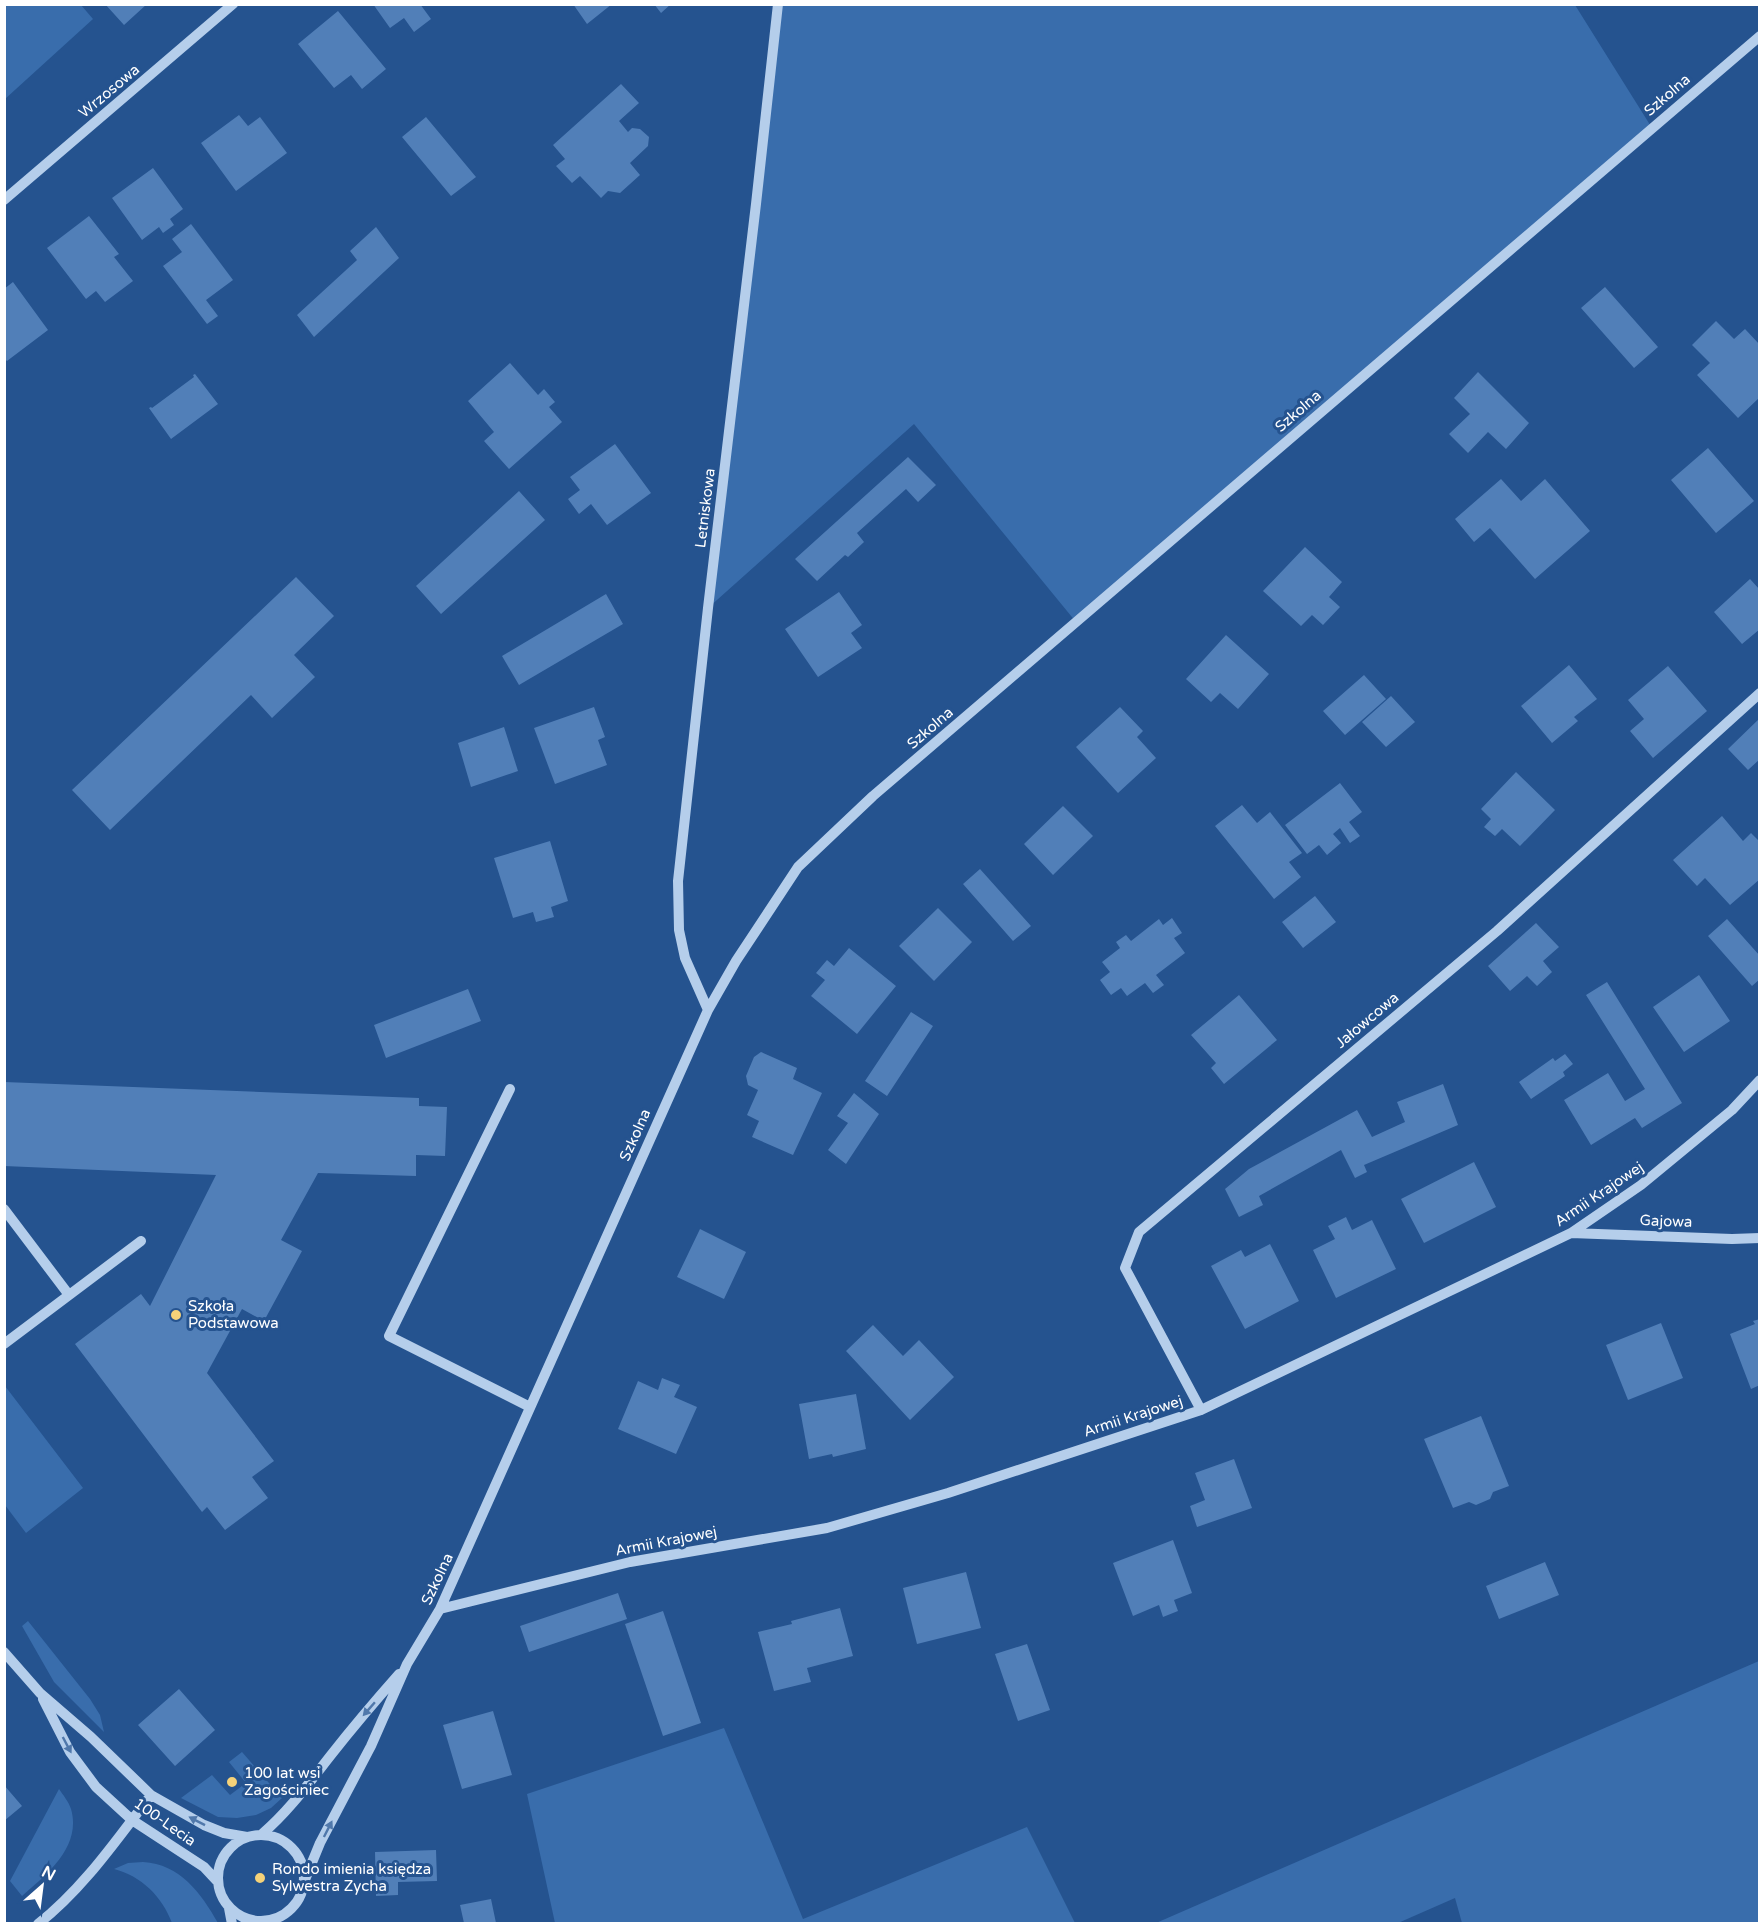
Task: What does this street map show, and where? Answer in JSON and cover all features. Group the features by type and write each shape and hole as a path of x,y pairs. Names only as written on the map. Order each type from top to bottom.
{"street":[{"name":"Wrzosowa","path":"4,200 233,4"},
{"name":"Letniskowa","path":"708,1010 685,958 679,930 678,881 778,4"},
{"name":"Szkolna","path":"304,1882 320,1843 371,1746 407,1664 440,1609 708,1010 736,961 798,867 873,796 1760,36"},
{"name":"Jałowcowa","path":"1200,1410 1125,1268 1139,1232 1497,931 1760,693"},
{"name":"Armii Krajowej","path":"440,1609 630,1562 827,1528 948,1493 1200,1410 1571,1233 1641,1185 1732,1110 1760,1080"},
{"path":"510,1089 389,1336 530,1407"},
{"path":"4,1209 69,1295"},
{"name":"Gajowa","path":"1571,1233 1760,1238"},
{"path":"4,1344 141,1241"},
{"name":"100-Lecia","path":"4,1652 40,1693 91,1737 151,1795 204,1825 224,1833 247,1837"},
{"name":"Szkolna","path":"262,1834 281,1818 407,1664"},
{"name":"100-Lecia","path":"40,1693 70,1752 96,1787 132,1820 204,1868 218,1882"},
{"path":"38,1923 67,1897 151,1795"},
{"path":"262,1834 289,1844 298,1855 303,1868 304,1882 301,1896 282,1916 268,1921 254,1921 230,1908 221,1896 218,1882 219,1868 225,1854 235,1843 247,1837 262,1834"},
{"path":"288,1923 293,1907"},
{"path":"230,1908 232,1923"}],"shaded area":[{"path":"5,4 81,5 93,19 5,99"},
{"path":"778,5 1575,5 1652,128 1076,622 914,424 708,608"},
{"path":"5,1386 83,1488 26,1533 5,1505"},
{"path":"28,1621 90,1699 100,1715 104,1732 54,1682 22,1626"},
{"path":"1759,1661 1759,1923 1462,1923 1455,1898 1398,1923 1156,1923"},
{"path":"724,1728 803,1919 1027,1827 1075,1923 555,1923 527,1794"},
{"path":"242,1752 282,1798 271,1808 256,1815 237,1818 218,1817 181,1798 212,1775 230,1795 246,1783 229,1762"},
{"path":"59,1789 71,1809 73,1823 67,1848 51,1869 22,1896 10,1881"},
{"path":"143,1862 168,1868 179,1874 197,1891 218,1923 172,1923 163,1904 149,1888 124,1872 114,1869 128,1863"}],"building":[{"path":"105,4 147,4 124,25"},
{"path":"373,4 420,4 431,19 414,32 404,18 390,28"},
{"path":"573,4 612,4 587,24"},
{"path":"654,4 671,4 661,13"},
{"path":"338,11 386,69 362,89 351,75 334,88 298,44"},
{"path":"621,84 639,103 619,121 628,132 632,128 640,129 649,137 648,146 630,163 640,175 620,193 608,191 601,198 580,176 572,183 556,166 565,159 553,145"},
{"path":"239,115 248,126 260,117 287,153 236,191 201,143"},
{"path":"426,117 476,177 451,196 402,137"},
{"path":"153,168 183,209 170,219 174,225 163,233 159,227 142,240 112,198"},
{"path":"89,216 119,254 114,257 133,281 105,302 96,291 86,299 47,248"},
{"path":"191,224 233,280 206,300 218,316 207,324 163,266 182,252 172,239"},
{"path":"376,227 399,258 314,337 297,315 357,260 350,251"},
{"path":"13,282 48,330 7,361 4,358 4,289"},
{"path":"1605,287 1658,347 1634,368 1581,308"},
{"path":"1716,321 1734,339 1745,329 1760,345 1760,397 1738,418 1697,375 1710,363 1692,345"},
{"path":"510,363 538,395 544,389 555,402 549,407 562,422 509,469 484,441 494,432 468,401"},
{"path":"1478,372 1529,423 1506,449 1488,432 1468,453 1449,434 1470,414 1454,398"},
{"path":"195,374 218,404 171,439 149,408 194,377"},
{"path":"615,444 651,493 607,525 591,504 579,514 568,499 580,490 570,477"},
{"path":"1708,448 1754,501 1716,533 1671,480"},
{"path":"908,457 936,485 918,502 906,489 857,533 864,542 848,557 845,555 817,581 795,559"},
{"path":"1501,479 1521,501 1545,479 1590,531 1535,579 1490,528 1474,542 1455,519"},
{"path":"519,491 545,520 441,614 416,586"},
{"path":"1305,547 1342,582 1329,597 1340,607 1323,625 1312,615 1301,626 1263,591"},
{"path":"296,577 334,616 294,655 315,677 272,718 251,695 110,830 72,790"},
{"path":"1750,579 1760,590 1760,629 1742,644 1714,612"},
{"path":"839,592 862,625 851,633 862,648 818,677 785,629"},
{"path":"606,594 623,624 519,685 502,656"},
{"path":"1226,635 1269,674 1238,709 1220,693 1211,702 1186,679"},
{"path":"1569,665 1597,699 1574,717 1578,721 1552,743 1521,706"},
{"path":"1668,666 1707,711 1653,758 1630,731 1644,719 1628,700"},
{"path":"1364,675 1386,699 1345,735 1323,711"},
{"path":"1391,696 1415,722 1386,747 1362,722"},
{"path":"594,707 605,737 598,740 607,765 555,784 534,728"},
{"path":"1120,707 1143,731 1137,737 1156,758 1118,793 1076,747"},
{"path":"1760,718 1760,759 1748,770 1728,749"},
{"path":"504,727 518,771 471,787 458,743"},
{"path":"1516,772 1555,810 1520,846 1502,829 1495,836 1484,827 1491,819 1481,809"},
{"path":"1340,783 1362,812 1349,822 1360,836 1350,843 1340,828 1333,834 1341,843 1327,855 1319,845 1307,854 1285,825"},
{"path":"1242,805 1257,823 1270,812 1302,853 1289,862 1301,877 1274,899 1215,826"},
{"path":"1063,806 1093,836 1053,875 1024,844"},
{"path":"1722,816 1743,841 1751,833 1760,842 1760,879 1730,905 1705,878 1697,886 1673,860"},
{"path":"550,841 568,901 551,907 554,917 536,922 533,912 513,918 494,858"},
{"path":"980,869 1031,926 1013,941 963,884"},
{"path":"1315,896 1336,922 1303,948 1282,922"},
{"path":"938,908 972,942 934,981 899,946"},
{"path":"1172,918 1182,933 1174,938 1185,953 1156,975 1164,985 1153,993 1145,983 1127,996 1121,988 1111,995 1100,980 1110,972 1102,962 1120,948 1116,942 1126,935 1131,941 1159,919 1163,925"},
{"path":"1727,919 1760,956 1760,979 1752,986 1708,936"},
{"path":"1536,923 1559,947 1543,961 1552,972 1537,986 1527,976 1510,991 1488,966"},
{"path":"849,948 896,986 857,1034 811,996 825,980 816,973 827,960 834,966"},
{"path":"1699,975 1730,1021 1684,1052 1653,1007"},
{"path":"1607,982 1682,1103 1642,1128 1635,1118 1591,1145 1564,1100 1608,1073 1625,1101 1645,1089 1586,995"},
{"path":"468,989 481,1021 386,1058 374,1025"},
{"path":"1239,995 1277,1040 1224,1084 1211,1068 1216,1063 1191,1035"},
{"path":"911,1012 933,1026 887,1096 865,1081"},
{"path":"761,1052 797,1068 793,1079 822,1093 793,1155 752,1137 759,1121 747,1115 758,1090 748,1085 746,1076 754,1057"},
{"path":"1565,1054 1573,1064 1563,1072 1565,1076 1531,1099 1519,1082 1553,1058 1555,1061"},
{"name":"Szkoła Podstawowa","path":"4,1082 419,1098 419,1106 447,1107 445,1156 416,1155 416,1176 318,1173 281,1240 302,1251 264,1321 242,1309 207,1373 274,1461 252,1477 268,1498 225,1530 207,1507 202,1512 75,1344 141,1294 150,1306 216,1175 4,1166"},
{"path":"1443,1084 1458,1125 1364,1165 1367,1172 1355,1178 1341,1150 1259,1196 1263,1205 1239,1217 1225,1189 1249,1169 1357,1110 1372,1137 1405,1122 1397,1102"},
{"path":"854,1093 879,1114 846,1164 828,1150 848,1123 837,1116"},
{"path":"1474,1162 1496,1207 1424,1243 1401,1199"},
{"path":"1346,1217 1352,1230 1372,1220 1396,1269 1336,1298 1313,1250 1335,1239 1328,1226"},
{"path":"700,1229 746,1252 724,1299 677,1277"},
{"path":"1270,1244 1299,1301 1245,1329 1211,1266 1241,1250 1245,1257"},
{"path":"1760,1319 1760,1385 1751,1389 1730,1334 1755,1324 1753,1321"},
{"path":"1661,1323 1683,1378 1628,1400 1606,1345"},
{"path":"873,1325 903,1356 919,1340 954,1377 910,1420 846,1351"},
{"path":"662,1378 680,1385 674,1397 697,1407 676,1454 618,1429 638,1381 658,1390"},
{"path":"856,1394 866,1449 833,1457 832,1454 809,1459 799,1404"},
{"path":"1481,1416 1509,1486 1493,1492 1490,1499 1476,1505 1469,1502 1453,1508 1424,1439"},
{"path":"1234,1459 1252,1508 1197,1527 1190,1506 1205,1500 1195,1473"},
{"path":"1173,1540 1192,1593 1174,1600 1178,1611 1163,1617 1159,1605 1133,1616 1113,1563"},
{"path":"1545,1562 1559,1595 1499,1619 1486,1586"},
{"path":"966,1572 981,1628 917,1644 903,1588"},
{"path":"618,1593 627,1619 529,1652 520,1626"},
{"path":"840,1608 853,1656 807,1668 811,1682 774,1691 758,1632 792,1624 791,1621"},
{"path":"663,1611 701,1723 663,1736 625,1624"},
{"path":"1027,1644 1050,1710 1018,1721 995,1654"},
{"path":"179,1689 215,1730 175,1766 138,1725"},
{"path":"493,1711 512,1775 462,1789 443,1725"},
{"path":"4,1785 22,1806 4,1821"},
{"path":"436,1850 437,1881 398,1882 398,1895 376,1896 375,1852"},
{"path":"491,1899 496,1923 464,1923 460,1905"}],"place":[{"name":"Szkoła Podstawowa","path":"176,1315"},
{"name":"100 lat wsi Zagościniec","path":"232,1782"},
{"name":"Rondo imienia księdza Sylwestra Zycha","path":"260,1878"}]}
